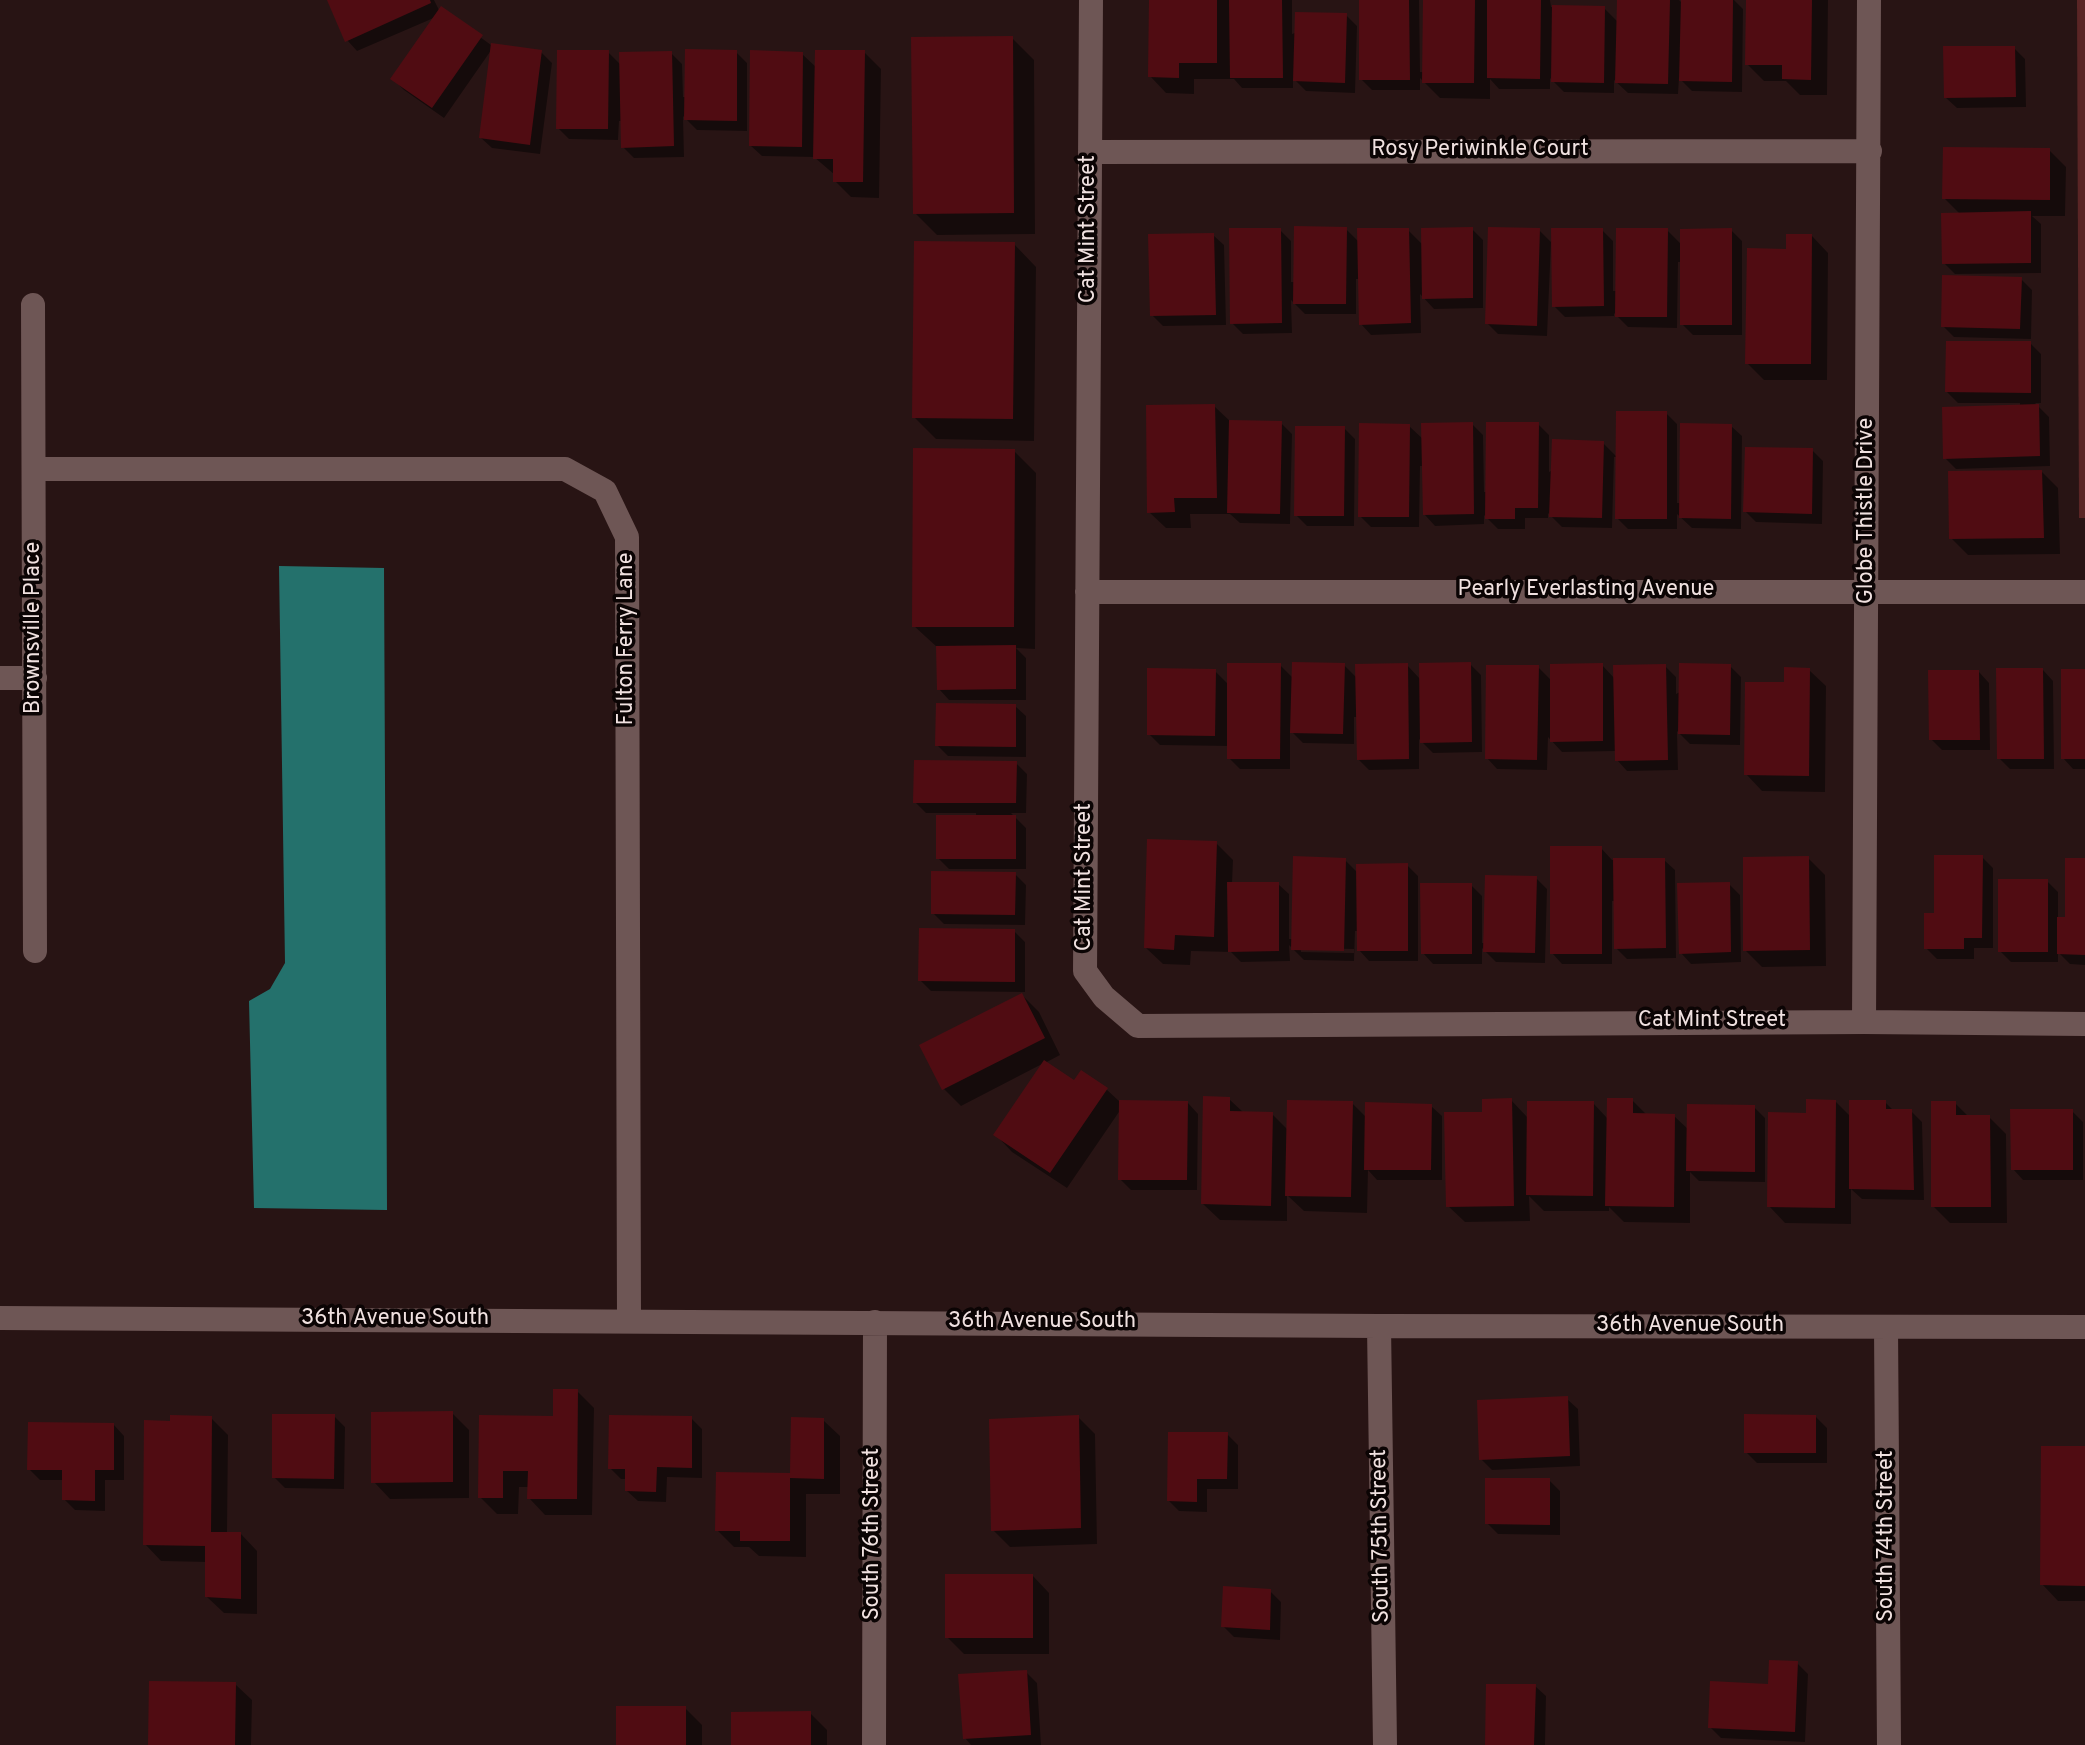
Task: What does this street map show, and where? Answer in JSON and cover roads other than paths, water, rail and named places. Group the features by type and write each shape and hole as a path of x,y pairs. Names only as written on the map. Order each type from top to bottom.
{"street":[{"name":"Cat Mint Street","path":"1091,0 1085,971 1104,997 1138,1026 1864,1022 2085,1024"},
{"name":"Globe Thistle Drive","path":"1864,1022 1869,0"},
{"name":"Rosy Periwinkle Court","path":"1090,152 1870,151"},
{"name":"Brownsville Place","path":"33,305 35,951"},
{"name":"Fulton Ferry Lane","path":"35,469 565,469 605,491 627,537 629,1321"},
{"name":"Pearly Everlasting Avenue","path":"1087,592 2085,592"},
{"path":"0,678 35,678"},
{"name":"36th Avenue South","path":"0,1318 2085,1327"},
{"name":"South 76th Street","path":"874,1745 875,1322"},
{"name":"South 75th Street","path":"1379,1326 1385,1745"},
{"name":"South 74th Street","path":"1886,1327 1889,1745"}],"water":[{"path":"279,566 384,568 387,1210 254,1208 249,1001 270,989 285,963"}]}
